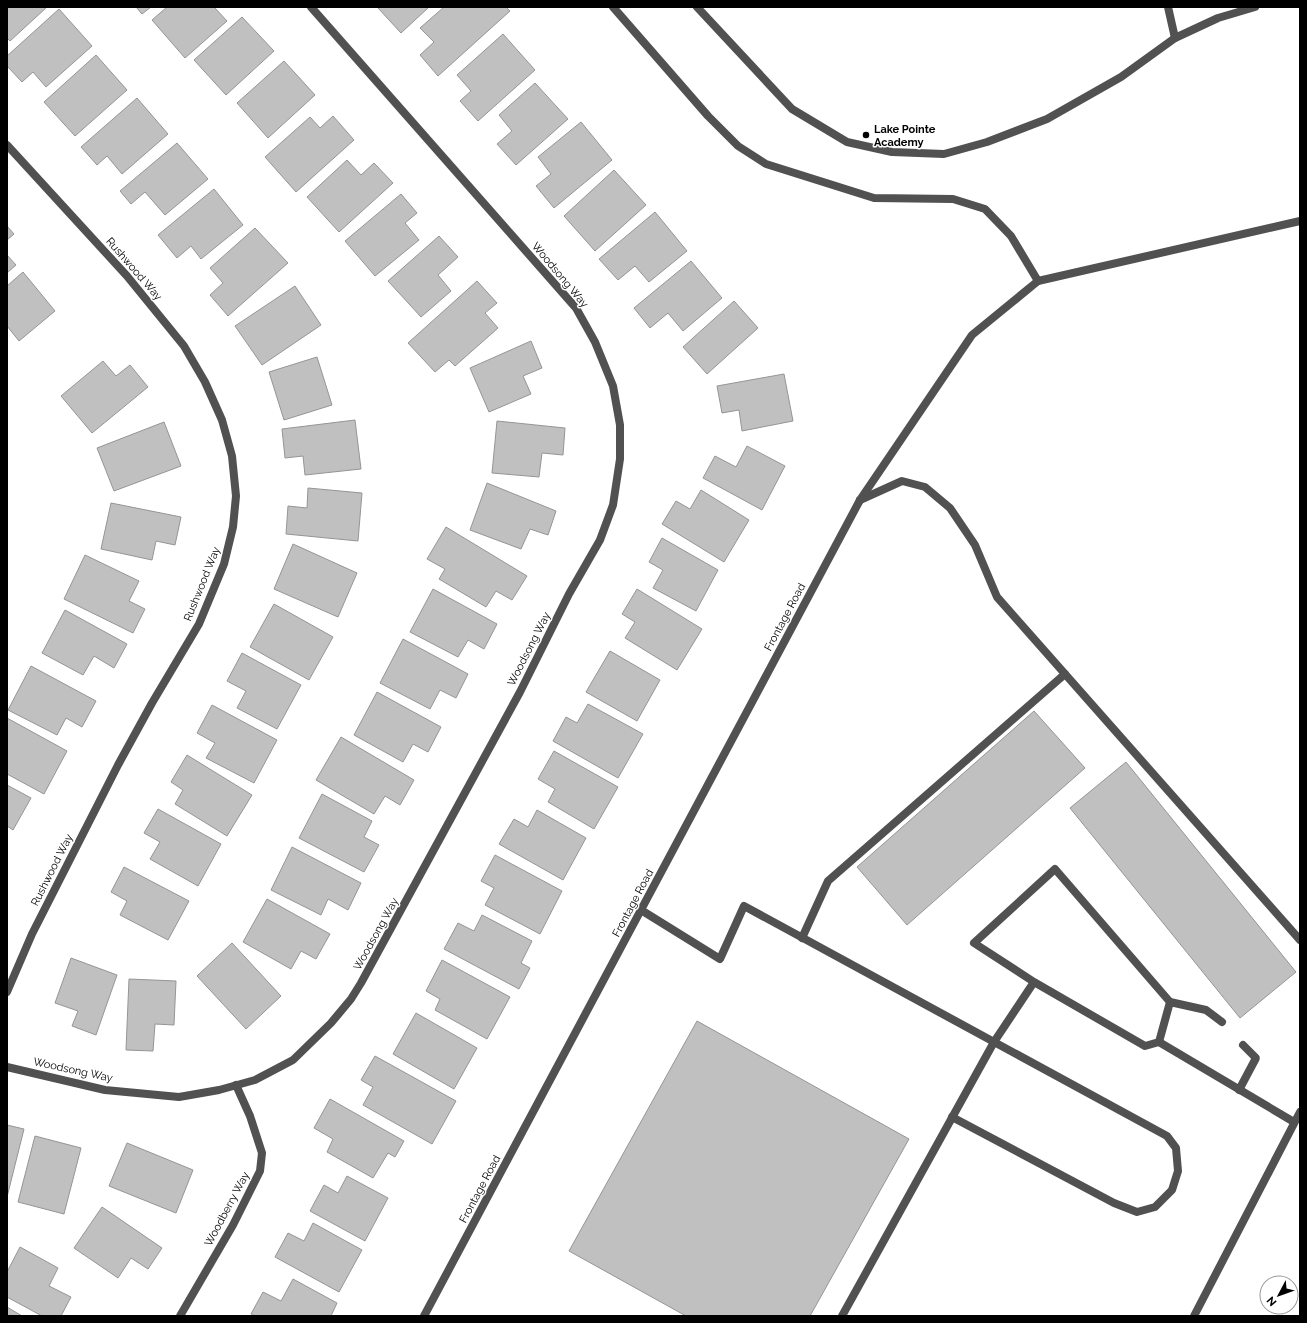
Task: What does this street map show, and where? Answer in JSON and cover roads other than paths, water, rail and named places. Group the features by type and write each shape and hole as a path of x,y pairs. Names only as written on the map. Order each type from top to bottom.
{"street":[{"name":"Woodsong Way","path":"7,1067 105,1090 179,1097 219,1090 255,1080 293,1060 308,1047 331,1023 351,999 361,984 520,692 569,594 600,540 613,505 620,459 620,425 613,386 594,342 576,308 311,7"},
{"path":"613,7 708,116 738,146 766,164 874,198 953,199 985,209 1011,236 1038,281 1300,221"},
{"path":"697,7 792,109 848,142 892,152 944,154 987,142 1047,119 1121,77 1175,38 1218,18 1255,7"},
{"path":"1168,7 1175,38"},
{"name":"Rushwood Way","path":"7,145 126,276 184,346 206,382 222,420 232,456 236,496 233,527 224,564 199,624 152,703 118,765 32,934 7,992"},
{"name":"Frontage Road","path":"424,1316 860,500 972,335 1038,281"},
{"path":"860,500 902,481 925,487 950,508 975,545 996,597 1300,940"},
{"path":"802,938 828,881 1065,674"},
{"path":"1222,1022 1206,1010 1170,1002 1055,869 974,943 1034,982 1145,1046 1159,1042 1294,1122"},
{"path":"641,910 720,959 744,906 1166,1136 1176,1148 1178,1171 1172,1190 1155,1207 1137,1212 1114,1203 952,1117"},
{"path":"842,1316 994,1042 1034,982"},
{"path":"1159,1042 1170,1002"},
{"path":"1239,1090 1256,1058 1243,1045"},
{"name":"Woodberry Way","path":"180,1316 233,1225 260,1171 262,1153 250,1116 236,1085"},
{"path":"1194,1316 1300,1112"}],"place":[{"name":"Lake Pointe Academy","path":"866,135"}]}
